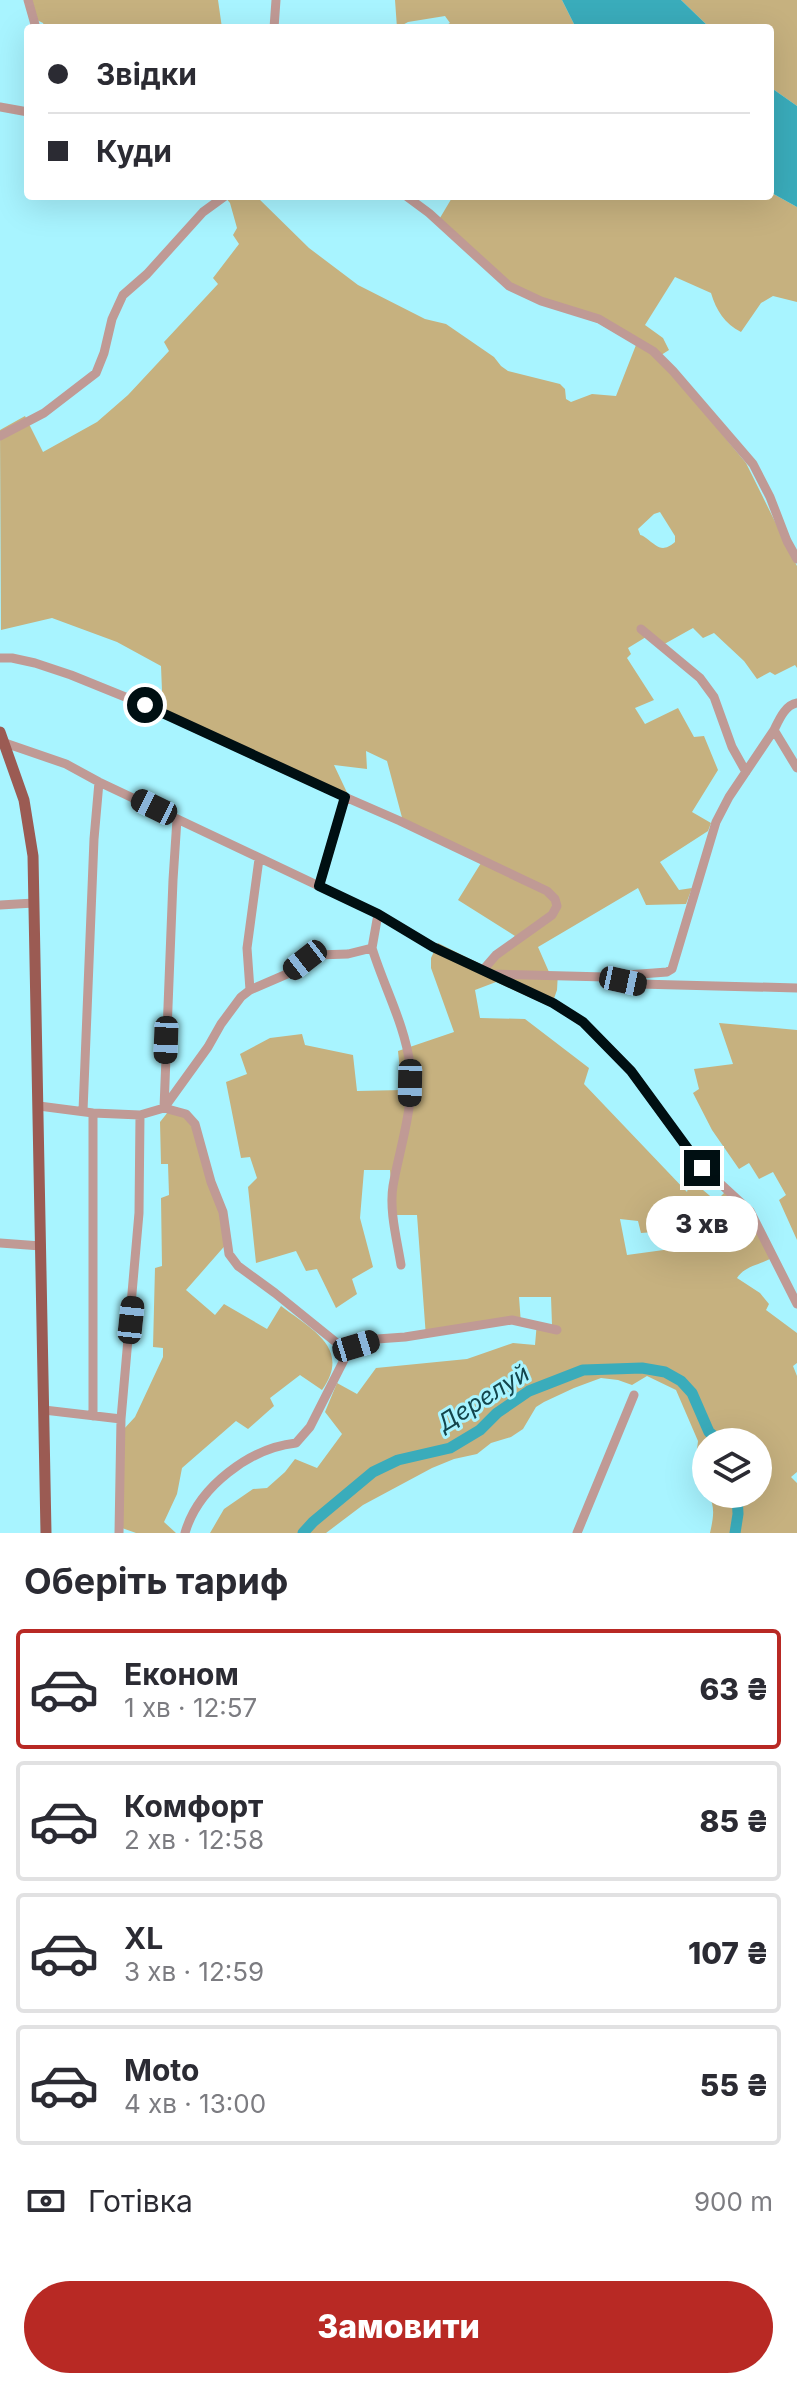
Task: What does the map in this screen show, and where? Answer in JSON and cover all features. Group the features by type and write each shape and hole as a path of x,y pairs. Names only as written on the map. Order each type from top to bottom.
{"main road":[{"path":"3,737 24,800 33,856 46,1533"}],"street":[{"path":"28,0 35,24"},
{"path":"274,24 276,0"},
{"path":"0,107 24,111"},
{"path":"0,436 44,413 96,373 112,319 123,295 147,274 203,212 220,200"},
{"path":"411,200 509,286 541,301 599,319 653,351 753,464 797,559"},
{"path":"641,629 686,665 706,686 714,697 732,747 746,772"},
{"path":"0,658 35,663 145,705 547,891 557,906 552,915 496,955 488,972"},
{"path":"606,977 672,969 716,822 783,713 792,703 797,703"},
{"path":"774,730 797,768"},
{"path":"3,737 66,764 378,914 433,947 553,1003 583,1022 631,1071 698,1163 750,1211 797,1304"},
{"path":"93,1416 88,1112 94,839 99,782"},
{"path":"319,886 345,797"},
{"path":"164,1108 177,819"},
{"path":"250,990 247,948 259,859"},
{"path":"0,905 34,903"},
{"path":"378,914 372,948 404,1037 410,1067 401,1157 393,1188 401,1265"},
{"path":"164,1108 235,1004 250,990 287,974 317,955 348,954 372,948"},
{"path":"488,972 606,977 639,984 797,988"},
{"path":"39,1106 140,1115 164,1108 186,1114 195,1124 223,1212 229,1254 238,1266 348,1352"},
{"path":"119,1533 121,1419 139,1213 140,1115"},
{"path":"0,1243 41,1246"},
{"path":"185,1533 187,1524 207,1491 232,1470 276,1445 296,1443 310,1427 348,1352 356,1346 377,1339 512,1320 557,1330"},
{"path":"577,1533 634,1395"},
{"path":"44,1410 121,1419"}],"shaded area":[{"path":"30,0 218,0 221,24 43,24 37,20"},
{"path":"395,0 562,0 574,24 448,24 445,16 397,24"},
{"path":"681,0 797,0 797,106 774,90 774,24 706,24"},
{"path":"774,194 797,207 797,302 773,296 761,303 741,332 722,316 711,293 675,277 645,325 663,338 669,350 658,357 746,463 797,566 797,668 795,665 775,675 770,672 757,679 744,661 714,633 703,638 693,628 659,647 646,637 628,648 631,654 627,658 654,700 635,708 645,724 678,708 694,737 704,736 718,770 692,812 711,823 708,831 660,862 679,890 692,888 686,904 646,905 638,888 538,947 549,972 558,972 557,990 551,1007 496,982 475,990 480,1018 525,1019 589,1068 584,1084 687,1192 693,1170 701,1172 707,1179 703,1190 716,1201 730,1187 758,1218 770,1259 748,1268 737,1278 760,1293 769,1304 766,1310 797,1333 797,1363 793,1366 797,1376 797,1472 791,1477 797,1483 797,1533 710,1533 713,1508 772,1508 772,1428 692,1428 676,1390 647,1376 632,1385 601,1378 544,1402 536,1407 523,1429 511,1437 491,1443 477,1454 432,1468 363,1505 326,1533 210,1533 224,1509 253,1489 267,1488 295,1459 317,1468 342,1434 325,1412 337,1383 357,1394 376,1368 467,1359 513,1343 535,1345 537,1322 552,1325 551,1297 519,1297 521,1324 510,1323 426,1337 417,1215 393,1215 390,1170 364,1170 360,1218 373,1267 352,1279 357,1294 336,1308 317,1269 306,1271 296,1251 256,1263 248,1187 257,1178 250,1157 241,1158 226,1082 247,1074 240,1054 270,1038 302,1034 305,1045 353,1055 357,1091 402,1090 398,1051 454,1032 431,968 431,958 438,943 484,966 515,936 458,900 481,863 404,825 387,761 366,751 367,769 334,765 351,801 163,716 161,666 117,642 52,618 1,630 0,430 25,416 43,452 97,422 128,395 169,351 164,342 218,284 213,278 239,244 233,235 237,228 227,200 260,200 309,248 358,285 425,319 446,324 494,357 508,371 560,384 565,389 566,399 571,402 592,394 616,396 636,345 598,323 529,298 437,223 451,200 774,200","holes":["660,512 675,536 675,542 663,548 657,546 640,535 638,529","620,1219 638,1221 641,1233 692,1229 693,1246 627,1255"]},
{"path":"719,1023 797,1030 797,1240 779,1200 786,1195 773,1172 759,1179 749,1163 739,1169 712,1130 693,1093 699,1089 694,1069 733,1064"},
{"path":"172,1107 194,1118 229,1241 186,1290 215,1315 224,1304 267,1329 281,1306 324,1341 332,1362 330,1375 322,1390 300,1375 270,1398 274,1406 248,1429 236,1421 182,1468 177,1494 164,1522 176,1533 136,1533 122,1528 123,1430 135,1417 163,1357 163,1348 153,1347 155,1268 162,1266 161,1198 169,1195 168,1164 161,1164 160,1122"}],"water":[{"path":"562,0 681,0 706,24 574,24"},
{"path":"774,90 797,106 797,207 774,194"}],"waterway":[{"name":"Дерелуй","path":"303,1533 373,1472 398,1460 450,1448 480,1430 497,1413 529,1391 583,1370 642,1368 665,1372 681,1381 692,1393 707,1428"},
{"name":"Дерелуй","path":"735,1533 738,1508"}],"route":[{"path":"145,705 345,797 319,886 378,914 433,947 553,1003 583,1022 631,1071 702,1168"}]}
